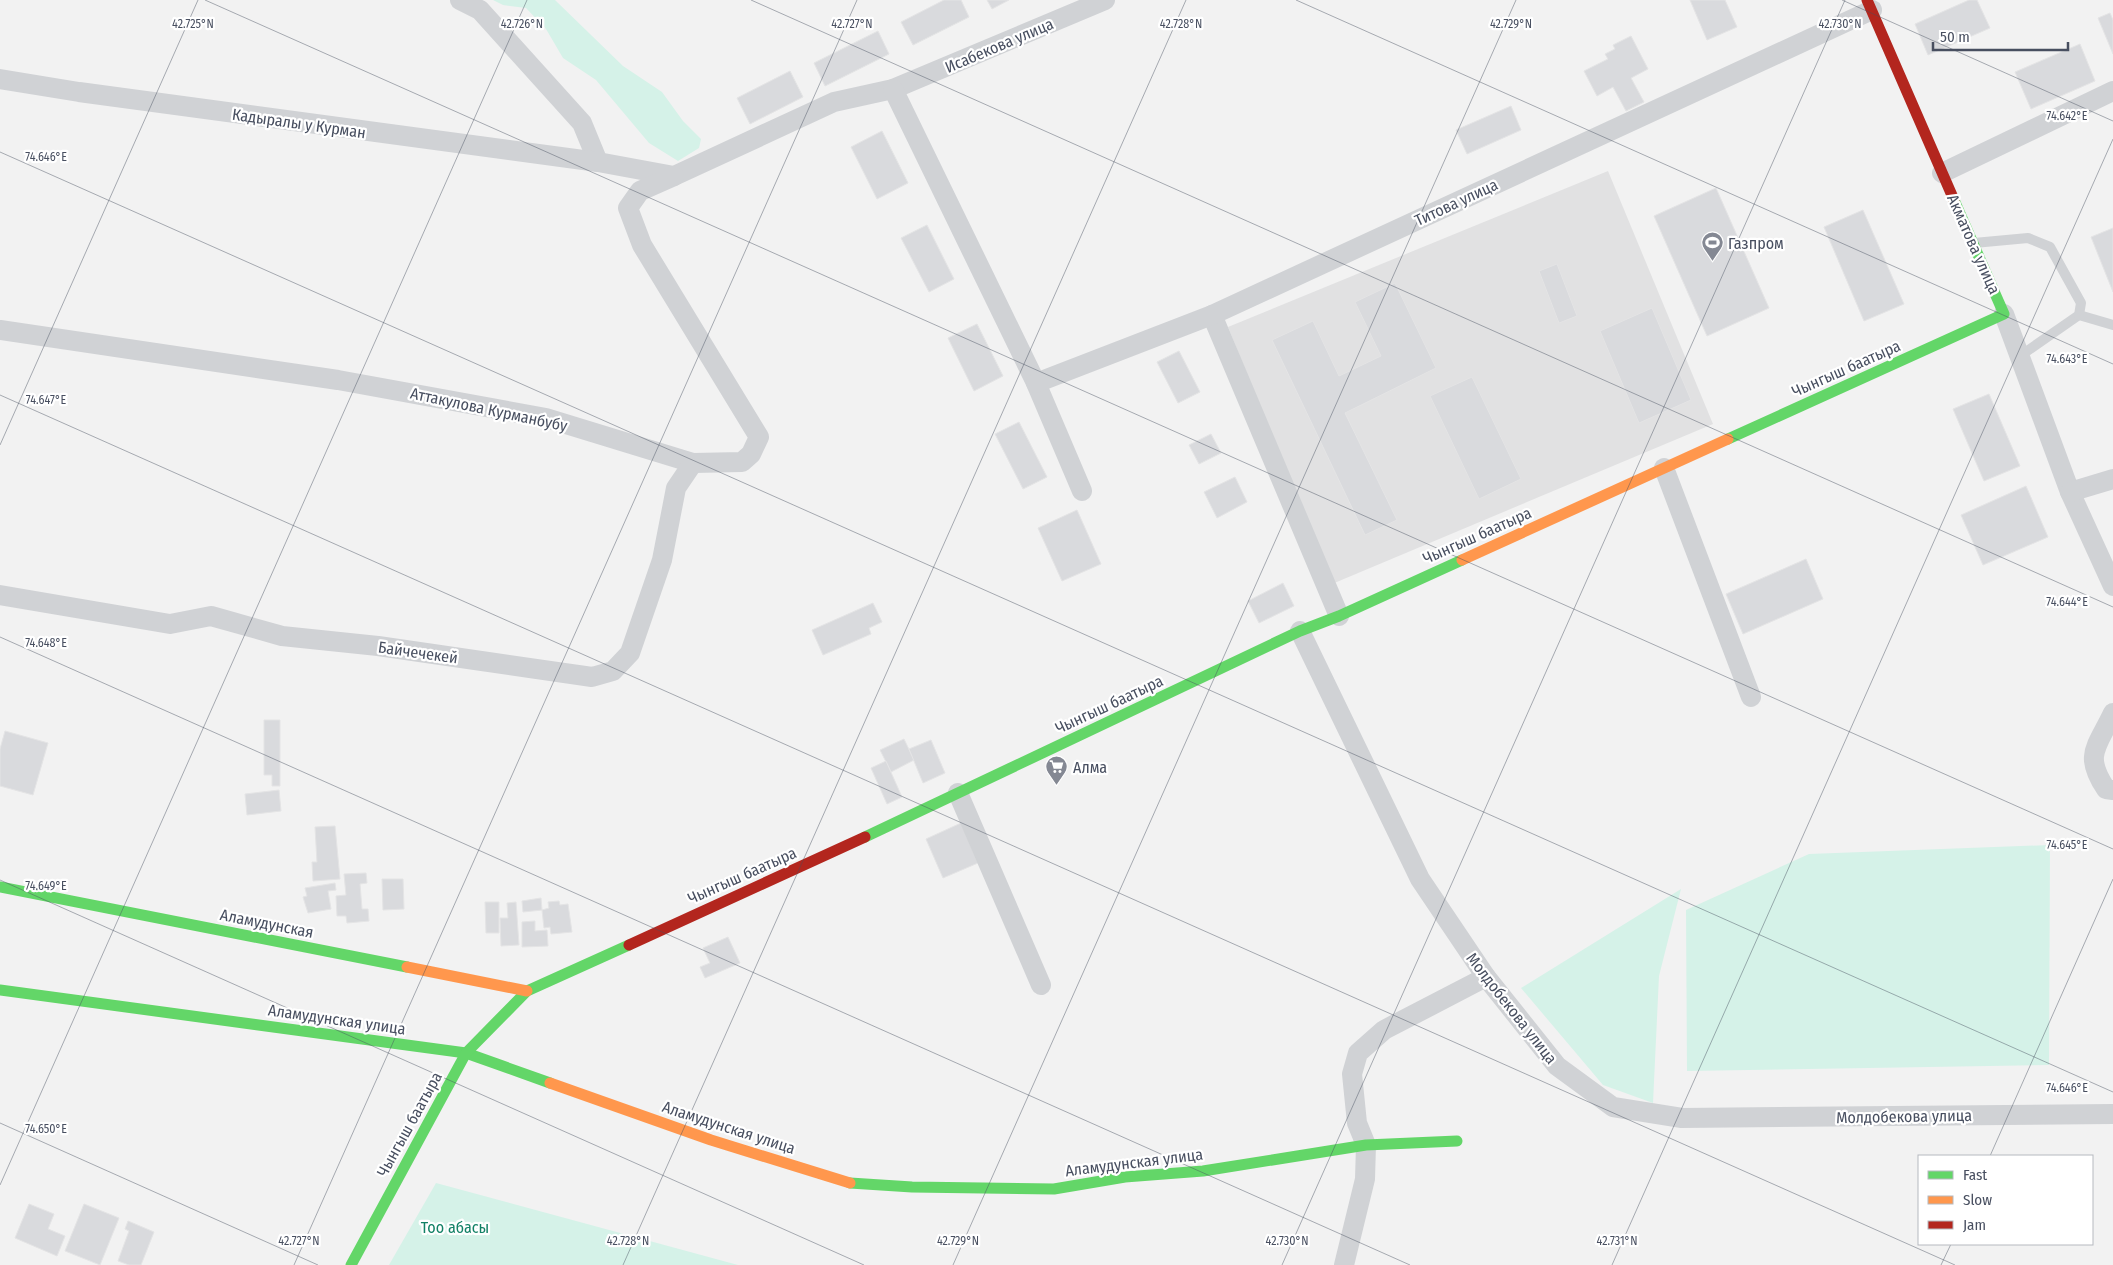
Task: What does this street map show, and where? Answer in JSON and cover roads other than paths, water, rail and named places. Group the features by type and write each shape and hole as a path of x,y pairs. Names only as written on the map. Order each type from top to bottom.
{"main road":[{"name":"Акматова улица","path":"1870,5 2004,314"},
{"name":"Чынгыш баатыра","path":"351,1265 466,1053 527,991 958,793 1300,631 1339,616 2004,314"},
{"name":"Аламудунская","path":"0,887 527,991"},
{"name":"Аламудунская улица","path":"0,990 466,1053 711,1140 846,1183 912,1187 1054,1189 1125,1177 1203,1171 1366,1145 1457,1141"}],"street":[{"path":"460,0 480,10 582,123 598,162"},
{"name":"Исабекова улица","path":"674,176 834,102 893,89 1105,0"},
{"name":"Титова улица","path":"1036,383 1212,315 1870,5"},
{"name":"Кадыралы у Курман","path":"0,79 98,95 598,162 674,176"},
{"path":"893,89 1036,383 1082,491"},
{"path":"1942,173 2113,91"},
{"name":"Аттакулова Курманбубу","path":"0,330 338,380 537,417 694,463 742,462 751,454 760,437 642,246 628,208 640,191 674,176"},
{"name":"Акматова улица","path":"2004,314 2070,492 2113,586"},
{"path":"1212,315 1339,616"},
{"name":"Байчечекей","path":"0,595 170,624 211,616 282,636 387,647 592,677 613,671 630,653 662,560 676,488 694,463"},
{"path":"1664,468 1751,697"},
{"path":"2070,492 2113,479"},
{"name":"Молдобекова улица","path":"1300,631 1420,879 1486,977 1557,1066 1612,1107 1682,1118 2113,1114"},
{"path":"2113,714 2092,756 2095,773 2106,789 2113,790"},
{"path":"958,793 1041,985"},
{"path":"1344,1265 1365,1178 1366,1145 1357,1123 1352,1074 1358,1053 1384,1030 1486,977"}],"lane":[{"path":"1973,243 2028,238 2050,246 2081,303 2079,315 2020,356"},
{"path":"2079,315 2113,325"}],"place":[{"name":"Газпром","path":"1712,262"},
{"name":"Алма","path":"1057,786"}],"park label":[{"name":"Тоо абасы","path":"455,1227"}]}
